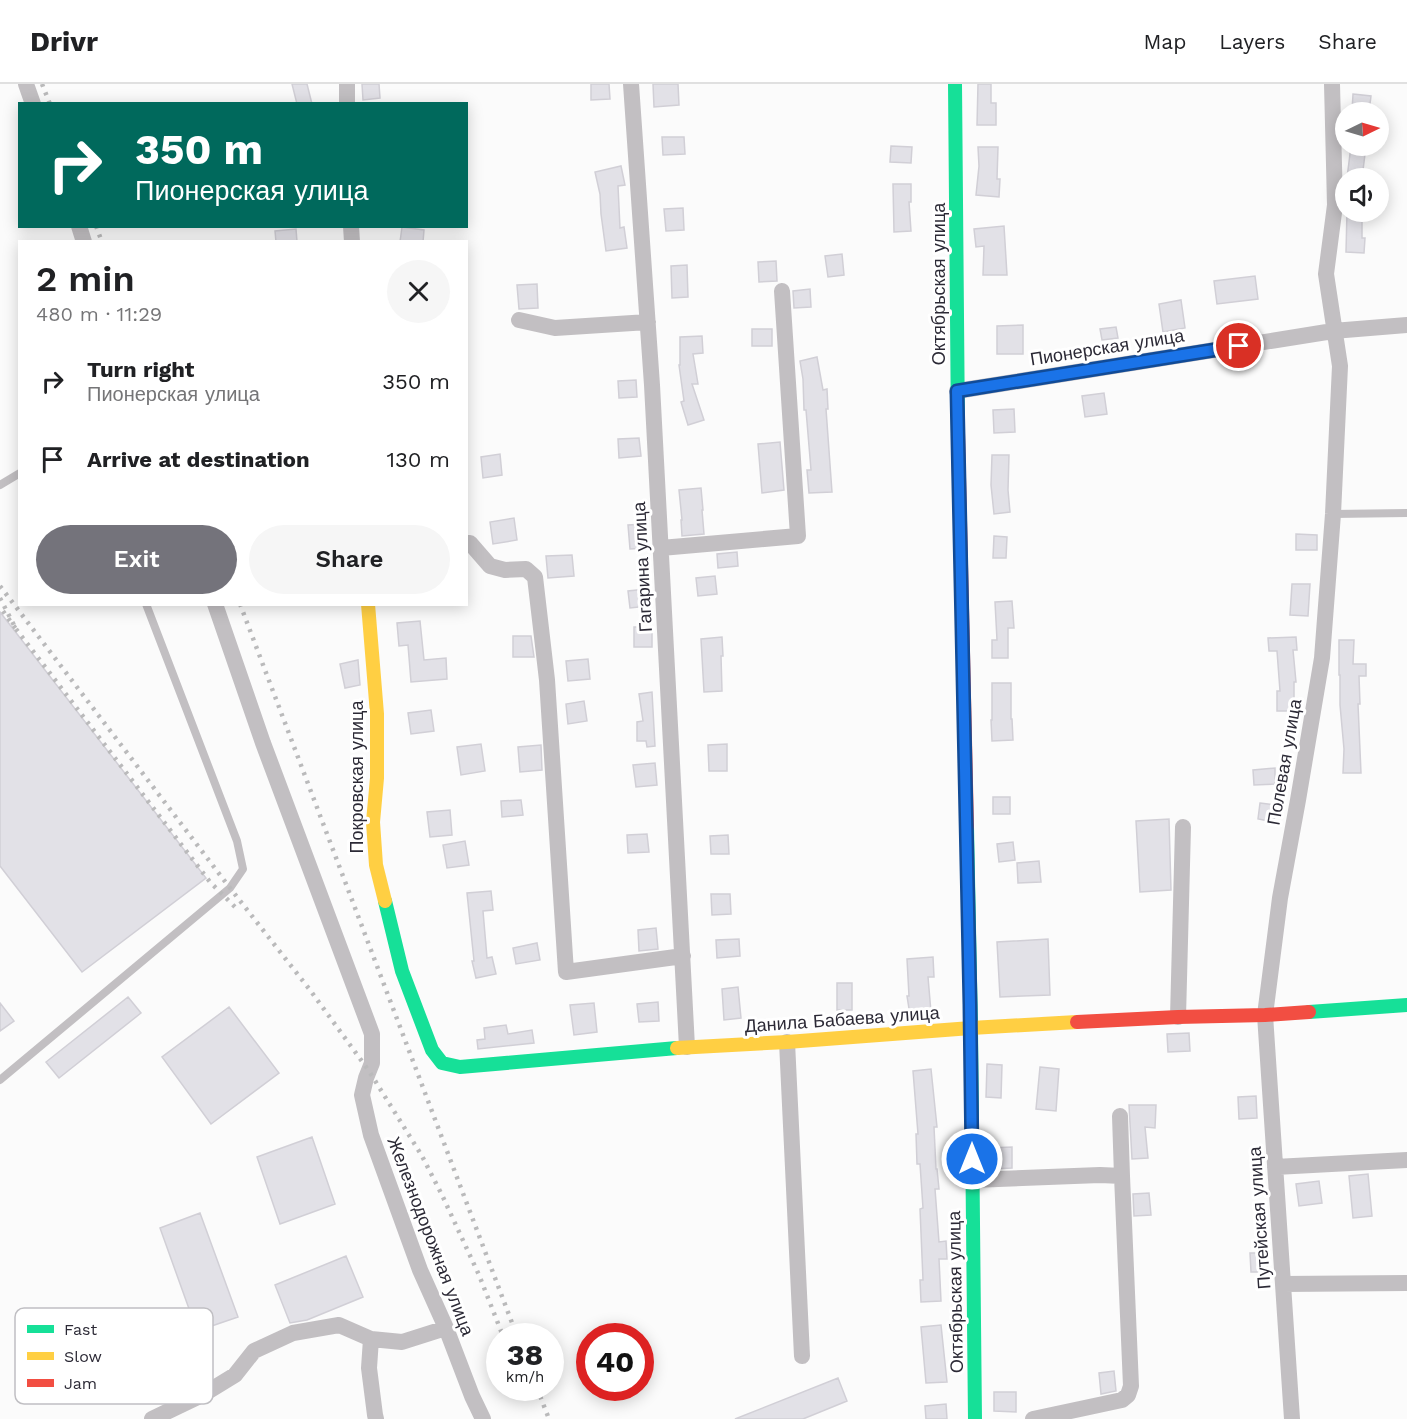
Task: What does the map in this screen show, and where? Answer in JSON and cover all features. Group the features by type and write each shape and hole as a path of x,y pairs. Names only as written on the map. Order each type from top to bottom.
{"street":[{"path":"27,84 32,102"},
{"path":"347,84 347,102"},
{"name":"Гагарина улица","path":"631,84 648,322 687,1047"},
{"name":"Октябрьская улица","path":"955,84 957,391 970,1028 975,1419"},
{"name":"Полевая улица","path":"1265,1015 1280,898 1322,658 1333,514 1340,366 1326,274 1335,205 1332,84"},
{"path":"661,548 798,536 782,291"},
{"path":"519,320 555,328 648,322"},
{"name":"Пионерская улица","path":"957,391 1333,331 1407,325"},
{"path":"468,543 490,566 505,570 526,569 536,577 547,680 566,972 683,956"},
{"name":"Железнодорожная улица","path":"216,606 263,743 372,1034 372,1063 362,1095 371,1135 420,1270 483,1419"},
{"name":"Покровская улица","path":"368,606 377,714 377,778 373,822 376,865 402,971 432,1050 442,1063 460,1067"},
{"path":"1178,1017 1183,827"},
{"name":"Данила Бабаева улица","path":"460,1067 687,1047 970,1028 1178,1017 1265,1015 1407,1005"},
{"name":"Путейская улица","path":"1265,1015 1292,1419"},
{"path":"787,1042 802,1356"},
{"path":"1033,1419 1122,1400 1128,1395 1131,1386 1120,1116"},
{"path":"1275,1167 1407,1160"},
{"path":"972,1180 1100,1174 1122,1176"},
{"path":"1283,1284 1407,1283"},
{"path":"213,1388 235,1375 254,1350 292,1333 339,1325 371,1339 402,1342 446,1328"},
{"path":"371,1339 369,1368 376,1419"},
{"path":"152,1419 183,1404"}],"lane":[{"path":"0,485 18,474"},
{"path":"1333,514 1407,513"},
{"path":"0,1080 230,888 243,869 237,841 147,606"}],"building":[{"path":"292,84 307,84 312,102 296,102"},
{"path":"362,84 379,84 380,98 363,100"},
{"path":"591,84 609,84 610,99 591,100"},
{"path":"653,84 678,84 679,105 654,107"},
{"path":"978,84 991,84 991,103 996,103 996,125 977,125"},
{"path":"1353,94 1371,96 1370,102 1353,102"},
{"path":"662,137 684,137 685,154 663,155"},
{"path":"891,146 912,147 911,163 890,162"},
{"path":"978,147 998,147 999,197 976,195"},
{"path":"1350,156 1365,156 1363,168 1348,168"},
{"path":"621,166 625,185 618,186 620,228 624,227 627,248 606,251 600,194 595,172"},
{"path":"893,184 911,184 911,202 909,202 911,231 894,232"},
{"path":"683,208 684,230 666,231 664,209"},
{"path":"1347,222 1362,222 1362,238 1365,238 1364,253 1346,252"},
{"path":"1004,226 1007,275 983,275 984,246 976,247 974,229"},
{"path":"402,228 424,230 423,240 400,240"},
{"path":"296,229 297,240 276,240 275,231"},
{"path":"842,254 844,275 828,277 825,256"},
{"path":"776,261 777,281 759,282 758,262"},
{"path":"687,265 688,297 672,298 671,266"},
{"path":"1255,276 1258,299 1217,304 1214,281"},
{"path":"537,284 538,308 519,309 517,285"},
{"path":"810,289 811,307 794,308 793,291"},
{"path":"1181,300 1185,328 1163,332 1159,304"},
{"path":"1023,325 1023,354 997,354 997,326"},
{"path":"1116,327 1118,338 1102,340 1100,329"},
{"path":"752,329 772,329 772,346 752,346"},
{"path":"702,336 703,353 693,354 698,384 692,384 704,420 688,425 681,402 684,401 679,365 680,337"},
{"path":"817,357 823,390 827,389 828,409 826,409 832,492 809,493 807,470 811,470 800,361"},
{"path":"636,380 637,397 619,398 618,381"},
{"path":"1104,393 1107,414 1085,417 1082,396"},
{"path":"1014,409 1015,432 994,433 993,410"},
{"path":"639,438 641,456 619,458 618,439"},
{"path":"780,442 784,490 762,493 758,444"},
{"path":"500,454 502,475 483,478 481,457"},
{"path":"992,455 1009,455 1010,512 994,514 991,485"},
{"path":"701,488 704,534 682,536 679,490"},
{"path":"514,518 517,540 493,544 490,522"},
{"path":"645,524 646,548 630,549 628,525"},
{"path":"1296,534 1317,535 1317,550 1296,550"},
{"path":"994,536 1007,537 1006,558 993,558"},
{"path":"737,552 738,566 718,568 717,554"},
{"path":"572,555 574,576 548,578 546,556"},
{"path":"715,576 717,594 698,596 696,578"},
{"path":"1292,584 1310,584 1308,616 1290,615"},
{"path":"646,589 648,606 630,608 628,591"},
{"path":"1012,601 1014,628 1008,628 1008,658 992,658 992,640 997,640 995,602"},
{"path":"0,612 206,878 82,972 0,866"},
{"path":"420,621 424,660 446,658 447,679 411,682 408,645 399,646 397,623"},
{"path":"634,627 652,627 652,647 634,647"},
{"path":"513,636 531,636 534,657 513,657"},
{"path":"722,637 722,691 704,692 701,639"},
{"path":"1296,637 1297,650 1293,650 1296,682 1294,682 1294,711 1277,711 1277,691 1280,691 1277,651 1269,651 1268,638"},
{"path":"1339,640 1354,640 1353,664 1366,664 1366,676 1359,676 1361,773 1343,773"},
{"path":"588,659 590,679 568,681 566,661"},
{"path":"358,660 360,685 345,688 340,664"},
{"path":"992,683 1011,683 1013,740 992,741"},
{"path":"652,692 655,746 647,747 646,741 637,741 637,722 643,721 639,694"},
{"path":"584,701 587,721 568,724 566,704"},
{"path":"431,710 434,731 411,734 408,713"},
{"path":"481,744 485,771 461,775 457,747"},
{"path":"727,744 727,771 709,771 708,745"},
{"path":"541,745 542,770 520,772 518,747"},
{"path":"655,763 657,785 636,787 633,765"},
{"path":"1275,768 1275,784 1254,785 1253,770"},
{"path":"993,797 1010,797 1010,814 993,814"},
{"path":"521,800 523,815 502,817 501,801"},
{"path":"1260,803 1276,805 1274,822 1258,819"},
{"path":"450,810 452,835 430,837 427,812"},
{"path":"1169,819 1171,890 1140,892 1136,821"},
{"path":"647,834 649,852 628,853 627,835"},
{"path":"728,835 729,854 711,854 710,836"},
{"path":"465,841 469,865 447,868 443,845"},
{"path":"1013,842 1015,860 999,862 997,844"},
{"path":"1039,861 1041,882 1018,883 1017,863"},
{"path":"491,891 493,910 483,911 487,958 492,957 496,974 476,978 472,961 474,961 467,893"},
{"path":"711,894 730,894 731,914 712,915"},
{"path":"656,928 658,949 639,951 638,930"},
{"path":"739,939 740,956 717,958 716,940"},
{"path":"1048,939 1050,995 1000,997 997,942"},
{"path":"537,943 540,960 516,964 513,948"},
{"path":"933,957 934,977 928,977 931,1012 910,1015 907,996 909,996 907,959"},
{"path":"837,983 852,983 852,1010 837,1010"},
{"path":"738,987 741,1018 724,1020 722,989"},
{"path":"128,997 141,1013 59,1078 46,1062"},
{"path":"658,1002 659,1021 639,1022 637,1004"},
{"path":"0,1003 14,1021 0,1031"},
{"path":"594,1003 597,1032 574,1035 570,1005"},
{"path":"229,1007 279,1073 211,1124 162,1057"},
{"path":"506,1025 508,1034 532,1030 534,1043 478,1049 477,1040 485,1039 484,1028"},
{"path":"1189,1033 1190,1051 1168,1052 1167,1034"},
{"path":"987,1064 1002,1065 1001,1098 986,1097"},
{"path":"1040,1067 1059,1069 1056,1111 1036,1109"},
{"path":"931,1069 937,1127 934,1127 939,1189 935,1189 939,1242 946,1241 947,1259 939,1259 941,1301 921,1302 920,1280 923,1280 920,1209 923,1208 920,1164 917,1164 916,1134 918,1134 913,1071"},
{"path":"1256,1096 1257,1118 1239,1119 1238,1097"},
{"path":"1129,1105 1156,1105 1155,1128 1145,1127 1148,1158 1132,1159"},
{"path":"312,1137 335,1204 280,1224 257,1157"},
{"path":"1012,1147 1012,1168 990,1169 989,1148"},
{"path":"1368,1174 1372,1216 1353,1218 1349,1176"},
{"path":"1319,1181 1322,1203 1299,1206 1296,1184"},
{"path":"1149,1193 1151,1215 1134,1216 1133,1194"},
{"path":"200,1213 238,1317 213,1326 213,1308 189,1308 160,1228"},
{"path":"1250,1253 1267,1253 1267,1272 1251,1272"},
{"path":"346,1256 363,1297 307,1320 290,1323 275,1285"},
{"path":"941,1325 947,1382 926,1383 921,1327"},
{"path":"1114,1371 1116,1391 1101,1394 1099,1373"},
{"path":"838,1378 847,1401 803,1419 735,1419"},
{"path":"994,1392 1016,1392 1016,1412 994,1411"},
{"path":"946,1404 947,1419 926,1419 925,1406"}],"railway":[{"path":"42,84 49,102"},
{"path":"97,228 101,240"},
{"path":"0,586 310,990 369,1071 422,1156 442,1195 479,1275 498,1323"},
{"path":"0,598 16,629 0,607"},
{"path":"241,606 512,1323"},
{"path":"16,629 210,882 237,909"},
{"path":"542,1401 549,1419"}],"traffic: fast":[{"path":"955,84 958,433"},
{"path":"967,827 975,1419"},
{"path":"385,901 402,971 432,1050 442,1063 460,1067 677,1048"},
{"path":"1309,1012 1407,1005"}],"traffic: slow":[{"path":"368,606 377,714 377,778 373,822 376,865 385,901"},
{"path":"677,1048 1077,1022"}],"traffic: jam":[{"path":"958,433 967,827"},
{"path":"1077,1022 1309,1012"}],"route":[{"path":"972,1159 957,391 1239,346"}]}
